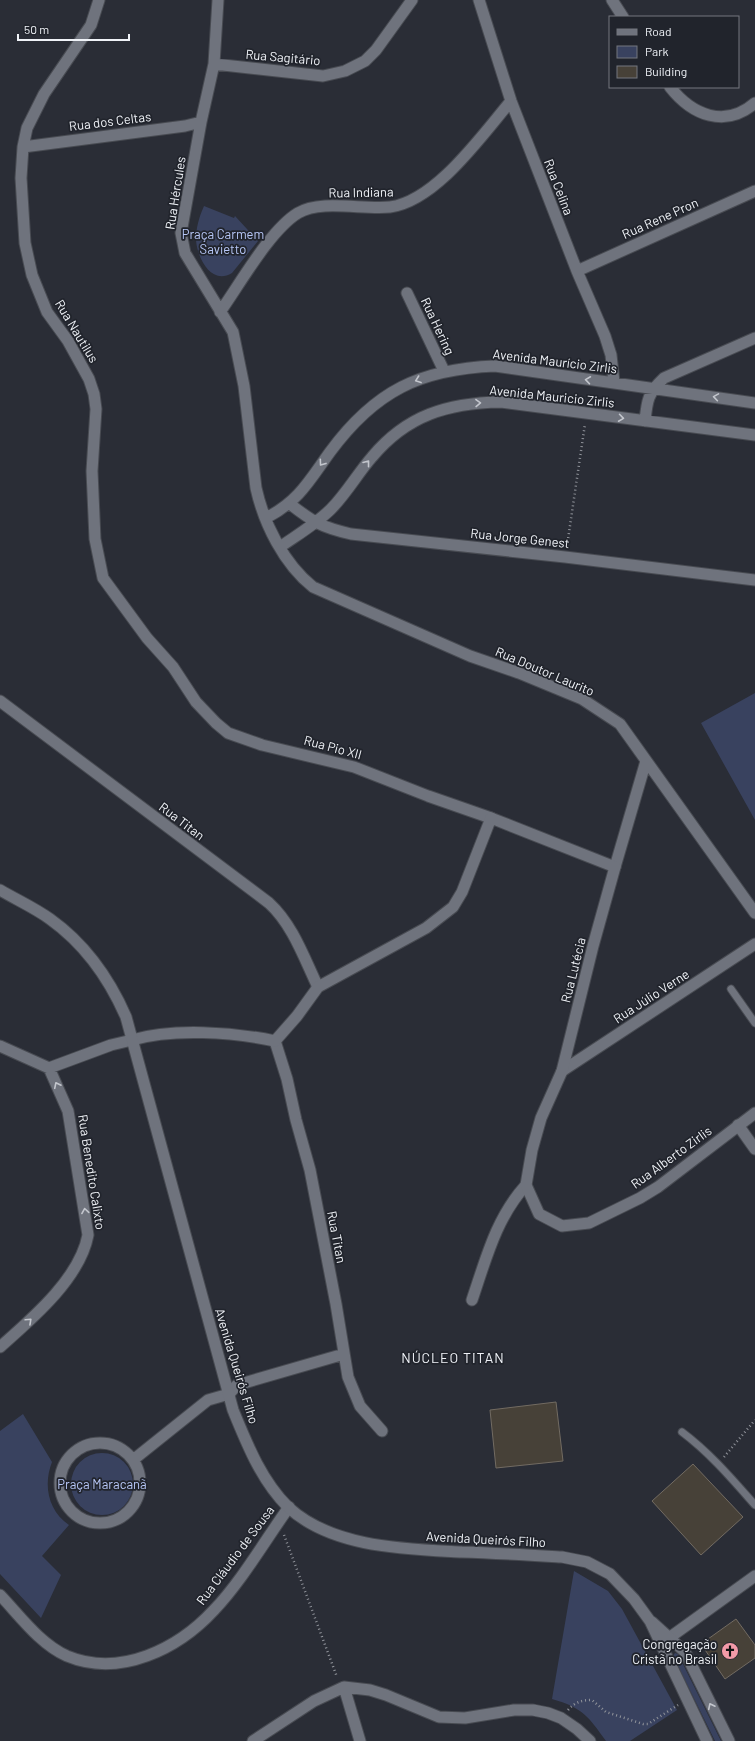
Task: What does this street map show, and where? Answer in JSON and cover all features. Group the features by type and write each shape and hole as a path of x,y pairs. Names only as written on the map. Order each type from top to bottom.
{"street":[{"name":"Rua Nautilus","path":"99,0 87,32 44,94 27,128 23,147 22,211 25,243 32,275 47,312 68,341 89,379 94,394 96,409 92,471 97,556 103,578"},
{"name":"Rua Hércules","path":"218,0 214,64 201,122 181,232 185,253 233,332 238,353 256,488 266,518"},
{"name":"Rua Sagitário","path":"214,64 323,76 345,72 365,61 376,50 412,0"},
{"name":"Rua Celina","path":"479,0 511,101 611,355 614,382"},
{"path":"612,0 622,16"},
{"path":"671,88 690,107 705,116 734,115 755,103"},
{"name":"Rua Indiana","path":"220,312 274,234 298,213 312,207 390,206 405,204 421,196 452,170 511,101"},
{"name":"Rua dos Celtas","path":"23,147 185,126 201,122"},
{"name":"Rua Rene Pron","path":"577,271 755,191"},
{"name":"Rua Hering","path":"407,292 444,371"},
{"path":"645,421 647,401 653,388 664,378 755,338"},
{"name":"Avenida Maurício Zirlis","path":"266,518 290,504 298,496 344,433 375,403 396,389 444,371 471,367 495,366 755,403"},
{"name":"Avenida Mauricio Zirlis","path":"280,547 315,523 332,508 372,456 390,437 408,424 429,414 472,403 501,402 755,435"},
{"name":"Rua Jorge Genest","path":"290,504 315,523 332,530 351,534 565,557 755,580"},
{"name":"Rua Doutor Laurito","path":"266,518 280,547 302,578 313,587 470,656 582,699 620,724 755,913"},
{"name":"Rua Pio XII","path":"103,578 147,638 173,667 196,702 216,724 228,733 262,745 354,767 428,796 491,818 615,867"},
{"name":"Rua Titan","path":"0,702 269,903 280,914 291,930 318,987"},
{"name":"Rua Lutécia","path":"526,1185 532,1150 541,1118 562,1071 593,946 646,761"},
{"path":"0,1046 49,1068 111,1045 147,1036 187,1033 256,1037 274,1041 297,1016 318,987 426,928 453,907 462,892 491,818"},
{"name":"Avenida Queirós Filho","path":"0,890 50,919 89,954 117,996 126,1017 228,1394 245,1440 253,1457 271,1486 289,1507 300,1517 325,1529 347,1537 388,1547 543,1556 586,1562 610,1574 634,1599 650,1621 707,1741"},
{"name":"Rua Júlio Verne","path":"562,1071 755,944"},
{"name":"Rua Titan","path":"274,1041 287,1079 296,1120 310,1170 336,1304 348,1377 360,1406 382,1431"},
{"name":"Rua Benedito Calixto","path":"0,1347 45,1305 80,1262 86,1249 88,1235 68,1111 49,1068"},
{"name":"Rua Alberto Zirlis","path":"526,1185 539,1214 552,1222 562,1226 589,1223 640,1198 755,1114"},
{"path":"738,1125 755,1149"},
{"path":"472,1300 504,1214 512,1200 526,1185"},
{"path":"133,1460 208,1400 228,1394 237,1385 344,1354"},
{"path":"99,1443 112,1445 124,1450 133,1460 139,1472 140,1484 138,1497 131,1509 121,1517 108,1522 95,1522 83,1519 72,1511 64,1500 61,1488 61,1475 66,1462 75,1452 80,1449 99,1443"},
{"name":"Rua Cláudio de Sousa","path":"0,1595 34,1632 49,1645 66,1655 84,1661 105,1664 138,1659 177,1641 195,1628 214,1610 289,1507"},
{"path":"660,1644 755,1576"},
{"name":"Avenida Queirós Filho","path":"650,1621 670,1637 685,1652 729,1741"},
{"path":"344,1687 360,1741"},
{"path":"253,1741 314,1701 344,1687 370,1690 386,1695 439,1717 465,1718 514,1710 533,1710 548,1713 561,1718 577,1729 590,1741"}],"lane":[{"path":"731,989 755,1023"},
{"path":"682,1432 701,1446 755,1505"}],"path":[{"path":"565,557 587,414"},
{"path":"719,1464 755,1420"},
{"path":"285,1528 284,1535 336,1676 344,1687"},
{"path":"573,1705 584,1700 592,1700 606,1712 643,1724 648,1724 676,1706"}],"green space":[{"name":"Praça Carmem Savietto","path":"204,206 234,218 235,216 258,241 232,273 224,276 218,276 206,268 197,247 196,240 199,218"},
{"path":"755,693 755,820 701,723"},
{"path":"23,1414 52,1462 48,1480 49,1497 56,1512 69,1525 42,1556 61,1575 41,1618 0,1574 0,1431"},
{"name":"Praça Maracanã","path":"96,1453 108,1453 124,1462 131,1472 133,1484 131,1496 124,1506 108,1515 96,1515 85,1510 76,1501 71,1490 71,1478 76,1467 85,1458"},
{"path":"574,1571 608,1591 622,1609 677,1710 630,1741 606,1741 584,1714 571,1706 552,1699"},
{"path":"675,1653 678,1654 721,1741 715,1741 673,1656"}],"building":[{"path":"556,1402 563,1461 496,1468 490,1410"},
{"path":"693,1464 743,1517 701,1555 652,1501"},
{"name":"Congregação Cristã no Brasil","path":"736,1619 755,1645 755,1658 725,1679 701,1644"}],"place":[{"name":"Congregação Cristã no Brasil","path":"730,1651"}],"district":[{"name":"NÚCLEO TITAN","path":"453,1358"}]}
